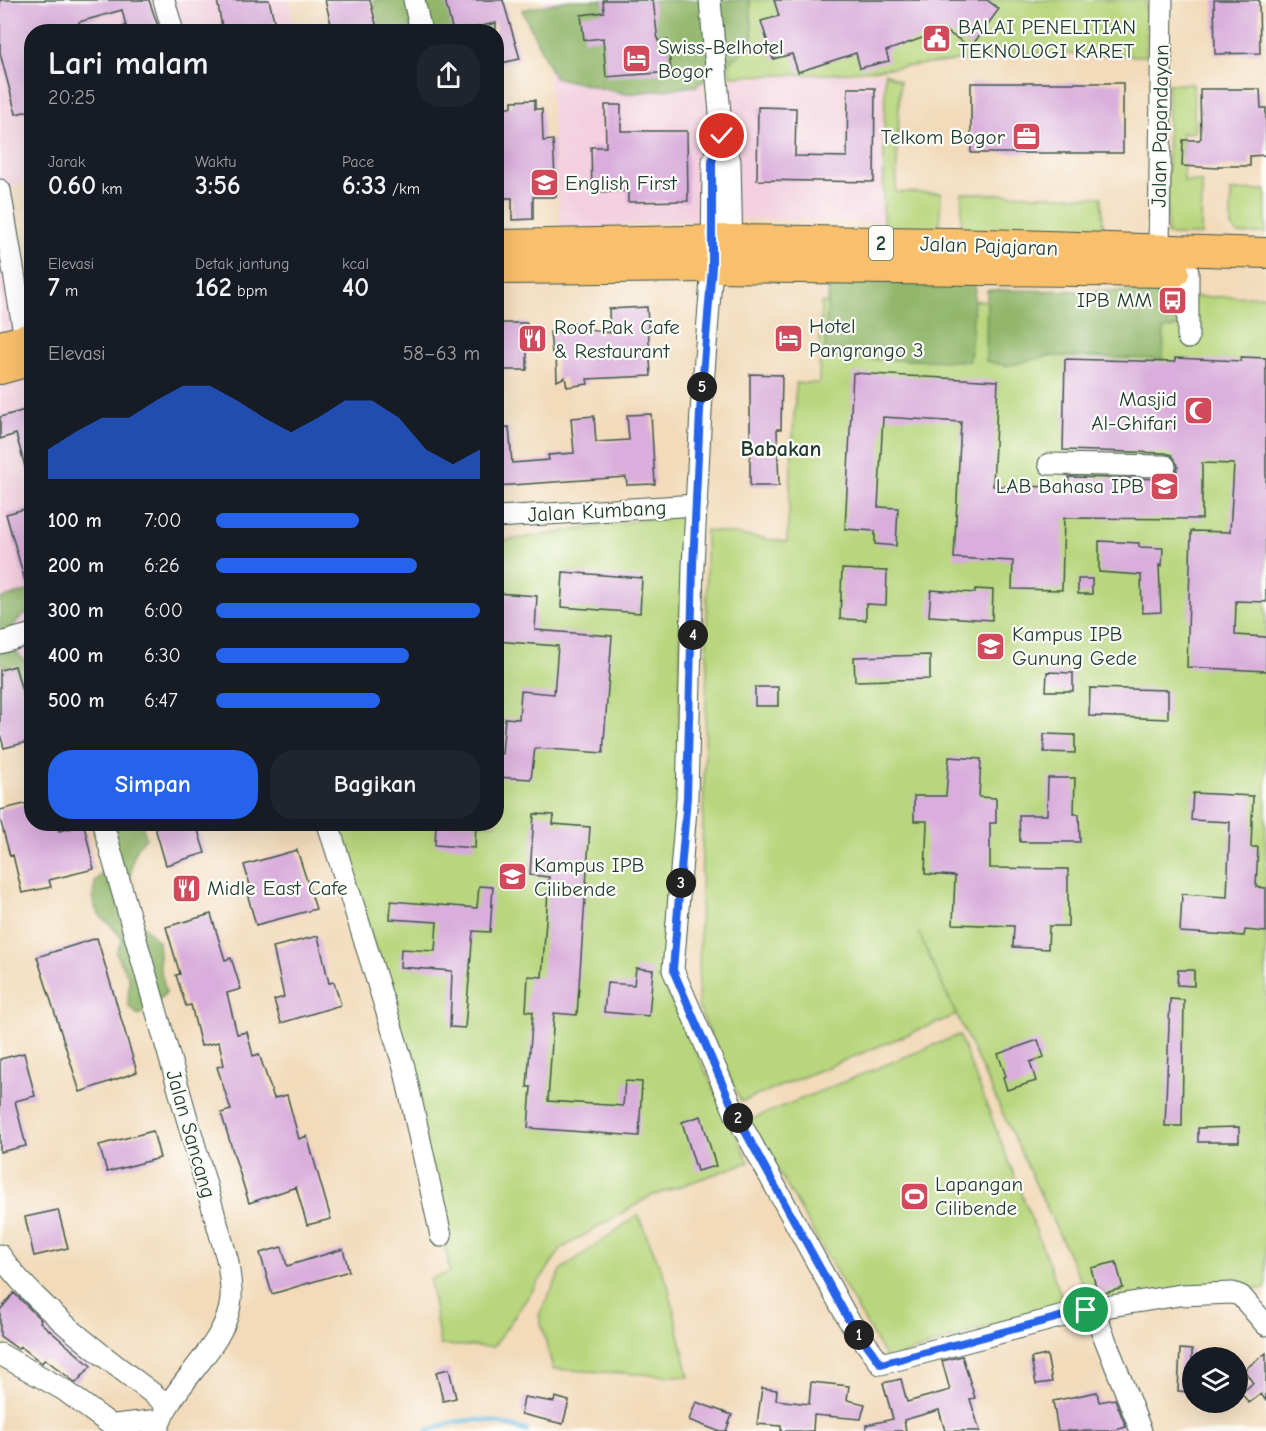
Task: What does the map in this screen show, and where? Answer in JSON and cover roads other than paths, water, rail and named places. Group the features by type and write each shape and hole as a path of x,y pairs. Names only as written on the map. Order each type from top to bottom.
{"highway":[{"name":"Jalan Pajajaran","path":"504,268 722,253 952,243 1159,252 1266,253"},
{"name":"Jalan Pajajaran","path":"504,245 1188,272 1266,272"},
{"path":"0,369 22,346"}],"street":[{"path":"164,0 171,24"},
{"path":"414,0 419,24"},
{"path":"710,0 722,136 712,161 722,253 700,411 687,797 673,970 735,1113 848,1319 881,1364 926,1354 1041,1320 1180,1295 1233,1293 1241,1296 1266,1325"},
{"name":"Jalan Papandayan","path":"1159,252 1162,0"},
{"path":"0,190 22,346"},
{"path":"1188,272 1188,338"},
{"path":"1049,464 1165,466"},
{"name":"Jalan Kumbang","path":"504,517 697,505"},
{"path":"0,643 24,636"},
{"name":"Jalan Sancang","path":"105,831 228,1262 231,1299 220,1332 162,1419"},
{"path":"330,831 404,1066 441,1236"},
{"path":"0,1255 18,1280 108,1359 162,1419"},
{"path":"1094,1311 1141,1431"},
{"path":"0,1354 64,1390 117,1428 162,1419"}],"waterway":[{"path":"428,1431 454,1422 477,1420 500,1423 527,1431"}],"place":[{"name":"BALAI PENELITIAN TEKNOLOGI KARET","path":"937,39"},
{"name":"Swiss-Belhotel Bogor","path":"637,59"},
{"name":"Telkom Bogor","path":"1026,137"},
{"name":"English First","path":"544,183"},
{"name":"IPB MM","path":"1173,300"},
{"name":"Hotel Pangrango 3","path":"788,338"},
{"name":"Roof Pak Cafe & Restaurant","path":"533,339"},
{"name":"Masjid Al-Ghifari","path":"1198,411"},
{"name":"LAB Bahasa IPB","path":"1165,486"},
{"name":"Kampus IPB Gunung Gede","path":"991,646"},
{"name":"Kampus IPB Cilibende","path":"513,877"},
{"name":"Midle East Cafe","path":"186,888"},
{"name":"Lapangan Cilibende","path":"914,1196"}],"district":[{"name":"Babakan","path":"781,448"}]}
